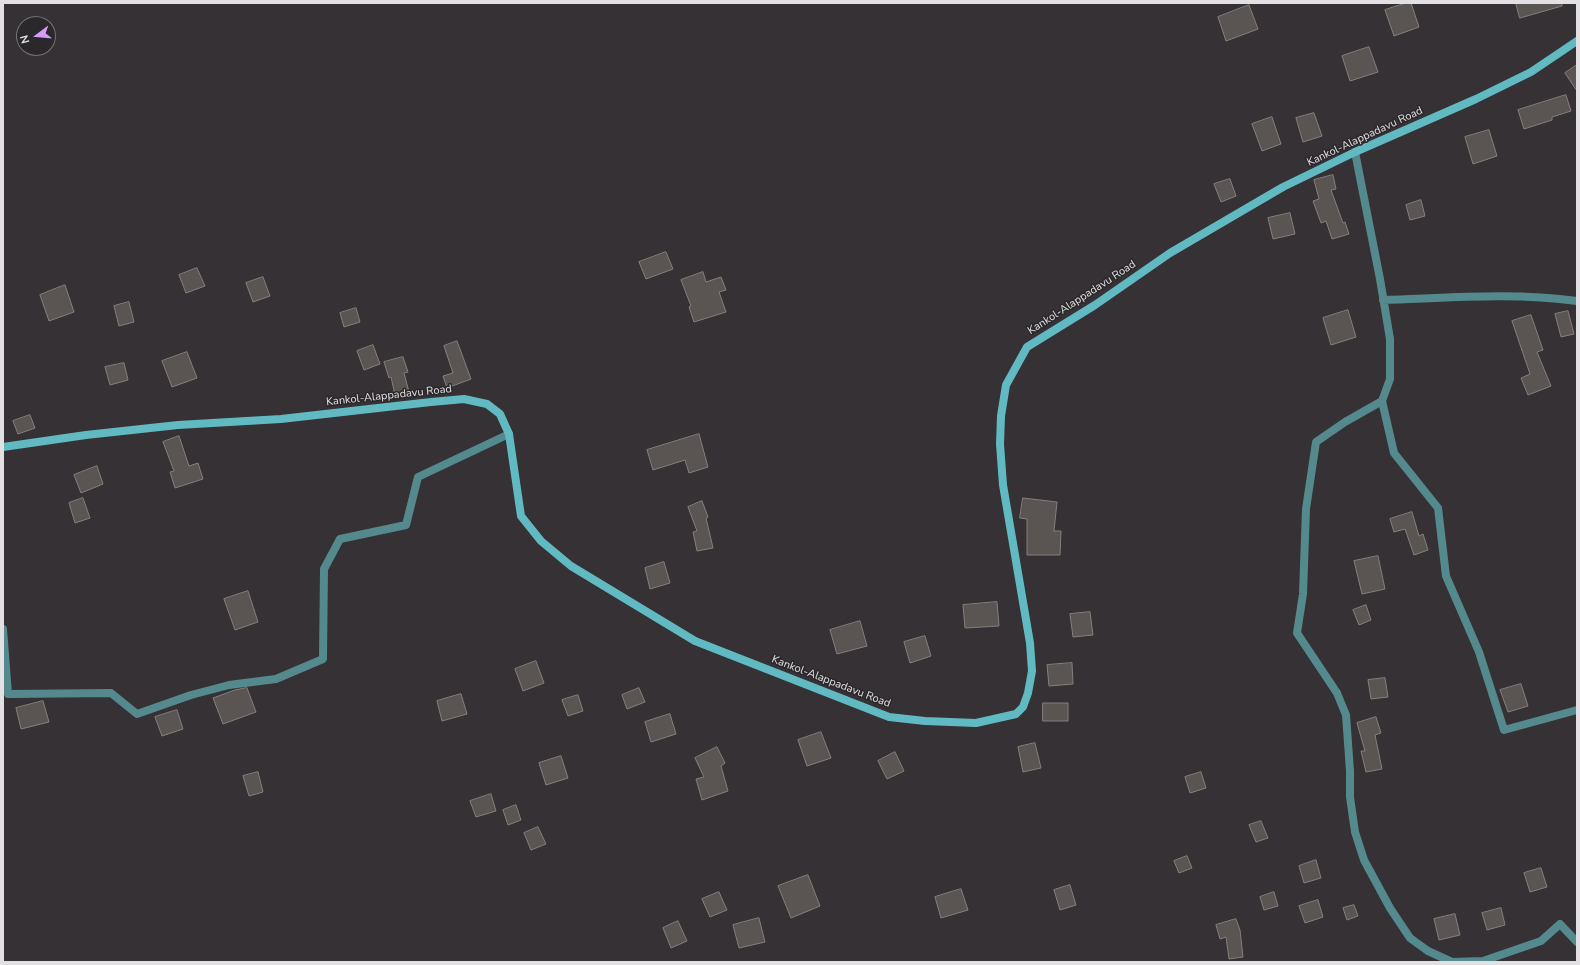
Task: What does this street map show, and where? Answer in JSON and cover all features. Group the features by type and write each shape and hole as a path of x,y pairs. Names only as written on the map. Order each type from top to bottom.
{"main road":[{"name":"Kankol-Alappadavu Road","path":"3,447 86,435 178,425 281,419 430,402 464,400 487,404 500,414 509,434 521,516 541,541 571,566 695,641 889,717 924,721 976,723 1016,714 1023,707 1028,693 1032,671 1030,643 1003,485 1000,444 1001,416 1006,385 1027,347 1095,305 1170,253 1283,187 1355,152 1476,99 1531,72 1577,41"}],"street":[{"path":"1355,152 1390,339 1390,379 1382,401 1394,453 1438,508 1446,576 1479,652 1504,730 1577,710"},
{"path":"1383,300 1465,297 1546,297 1577,302"},
{"path":"1382,401 1345,422 1316,442 1306,509 1303,594 1297,633 1337,693 1346,715 1350,771 1350,797 1355,832 1364,860 1390,908 1410,938 1428,951 1452,962 1483,961 1541,941 1560,924 1577,942"},
{"path":"3,629 8,694 112,693 137,714 191,695 229,685 276,679 323,659 324,569 340,539 406,525 418,477 509,434"}],"building":[{"path":"1406,3 1411,3 1419,27 1394,36 1385,10"},
{"path":"1516,3 1562,3 1562,6 1520,18"},
{"path":"1249,5 1258,29 1226,41 1218,17"},
{"path":"1369,47 1378,72 1350,81 1342,56"},
{"path":"1577,65 1577,91 1565,73"},
{"path":"1566,95 1571,111 1552,117 1552,120 1524,129 1518,110"},
{"path":"1314,113 1322,136 1303,142 1296,118"},
{"path":"1272,117 1281,144 1262,151 1252,124"},
{"path":"1489,130 1497,156 1473,164 1465,137"},
{"path":"1333,175 1336,189 1331,190 1343,223 1345,222 1349,234 1332,239 1326,221 1321,223 1313,201 1319,199 1314,180"},
{"path":"1230,179 1236,196 1221,202 1214,184"},
{"path":"1421,200 1425,216 1410,220 1406,205"},
{"path":"1290,213 1295,234 1273,239 1268,218"},
{"path":"666,252 673,269 646,279 639,262"},
{"path":"197,268 205,286 186,293 179,275"},
{"path":"703,272 706,282 721,277 726,290 719,292 726,312 694,322 689,307 691,306 681,280"},
{"path":"263,277 270,296 253,302 246,283"},
{"path":"65,285 74,312 49,321 40,295"},
{"path":"129,302 134,322 119,326 114,306"},
{"path":"356,308 360,322 344,327 340,313"},
{"path":"1348,310 1356,337 1331,345 1323,318"},
{"path":"1568,311 1574,334 1561,337 1555,314"},
{"path":"1531,315 1543,350 1537,352 1551,386 1528,395 1521,378 1530,374 1512,321"},
{"path":"457,341 471,379 447,388 443,376 453,373 444,346"},
{"path":"373,345 380,364 364,370 357,351"},
{"path":"187,352 197,378 172,387 162,361"},
{"path":"403,357 408,372 404,373 409,392 395,395 391,377 389,378 384,362"},
{"path":"124,363 128,380 110,385 105,367"},
{"path":"30,415 35,428 18,434 13,421"},
{"path":"699,434 708,467 689,473 685,460 653,470 647,450"},
{"path":"179,436 189,466 198,463 203,479 175,488 170,472 174,471 163,442"},
{"path":"97,466 103,484 81,493 74,475"},
{"path":"83,498 90,518 75,523 69,503"},
{"path":"1023,498 1057,502 1054,531 1061,531 1060,555 1027,555 1027,519 1020,518"},
{"path":"702,501 708,517 706,518 713,548 697,551 693,532 697,531 688,507"},
{"path":"1412,512 1419,536 1423,534 1428,550 1414,555 1405,529 1394,532 1390,519"},
{"path":"1378,556 1385,589 1362,594 1354,561"},
{"path":"664,562 670,583 650,589 645,568"},
{"path":"248,591 258,622 235,630 224,599"},
{"path":"997,602 999,626 965,628 963,605"},
{"path":"1366,605 1371,620 1359,625 1353,610"},
{"path":"1090,612 1093,635 1073,637 1070,614"},
{"path":"860,621 867,646 837,654 830,630"},
{"path":"925,636 931,656 910,663 904,642"},
{"path":"536,661 544,683 523,691 515,669"},
{"path":"1072,663 1073,684 1049,686 1047,665"},
{"path":"1385,678 1388,697 1371,699 1368,680"},
{"path":"1521,684 1528,706 1508,712 1500,690"},
{"path":"247,688 256,712 223,724 213,698 235,690"},
{"path":"639,688 645,702 627,709 622,695"},
{"path":"461,694 467,714 442,721 437,701"},
{"path":"578,695 583,711 568,716 562,700"},
{"path":"43,701 49,722 21,729 16,708"},
{"path":"1043,703 1068,703 1068,721 1043,721"},
{"path":"177,710 183,729 162,736 155,717"},
{"path":"670,714 676,734 651,742 645,722"},
{"path":"1376,717 1381,733 1375,735 1382,769 1366,772 1361,751 1365,751 1357,723"},
{"path":"821,732 831,758 807,766 798,740"},
{"path":"1035,743 1041,768 1023,772 1018,747"},
{"path":"717,747 725,763 721,766 728,791 702,800 696,779 704,777 695,758"},
{"path":"895,752 904,771 887,779 878,761"},
{"path":"561,756 568,778 546,785 539,763"},
{"path":"258,772 263,792 249,796 243,776"},
{"path":"1201,772 1206,788 1190,793 1185,777"},
{"path":"491,794 496,811 476,817 470,801"},
{"path":"516,805 521,820 508,825 503,810"},
{"path":"1261,821 1268,838 1256,842 1249,825"},
{"path":"538,827 546,844 531,850 524,833"},
{"path":"1187,856 1192,868 1179,873 1174,861"},
{"path":"1316,860 1321,878 1304,883 1299,866"},
{"path":"1541,868 1547,887 1530,892 1524,873"},
{"path":"808,875 820,906 791,918 778,886"},
{"path":"1070,885 1076,905 1060,910 1054,890"},
{"path":"961,889 968,910 941,918 935,897"},
{"path":"719,892 727,910 710,917 702,899"},
{"path":"1274,892 1278,906 1264,910 1260,897"},
{"path":"1318,900 1323,917 1305,923 1299,906"},
{"path":"1354,905 1358,916 1347,920 1343,908"},
{"path":"1501,908 1505,925 1487,930 1482,913"},
{"path":"1455,914 1460,935 1439,940 1434,919"},
{"path":"759,918 765,942 739,948 733,925"},
{"path":"1236,919 1240,930 1243,957 1229,959 1226,937 1220,939 1216,925"},
{"path":"678,921 687,941 671,948 663,928"}]}
